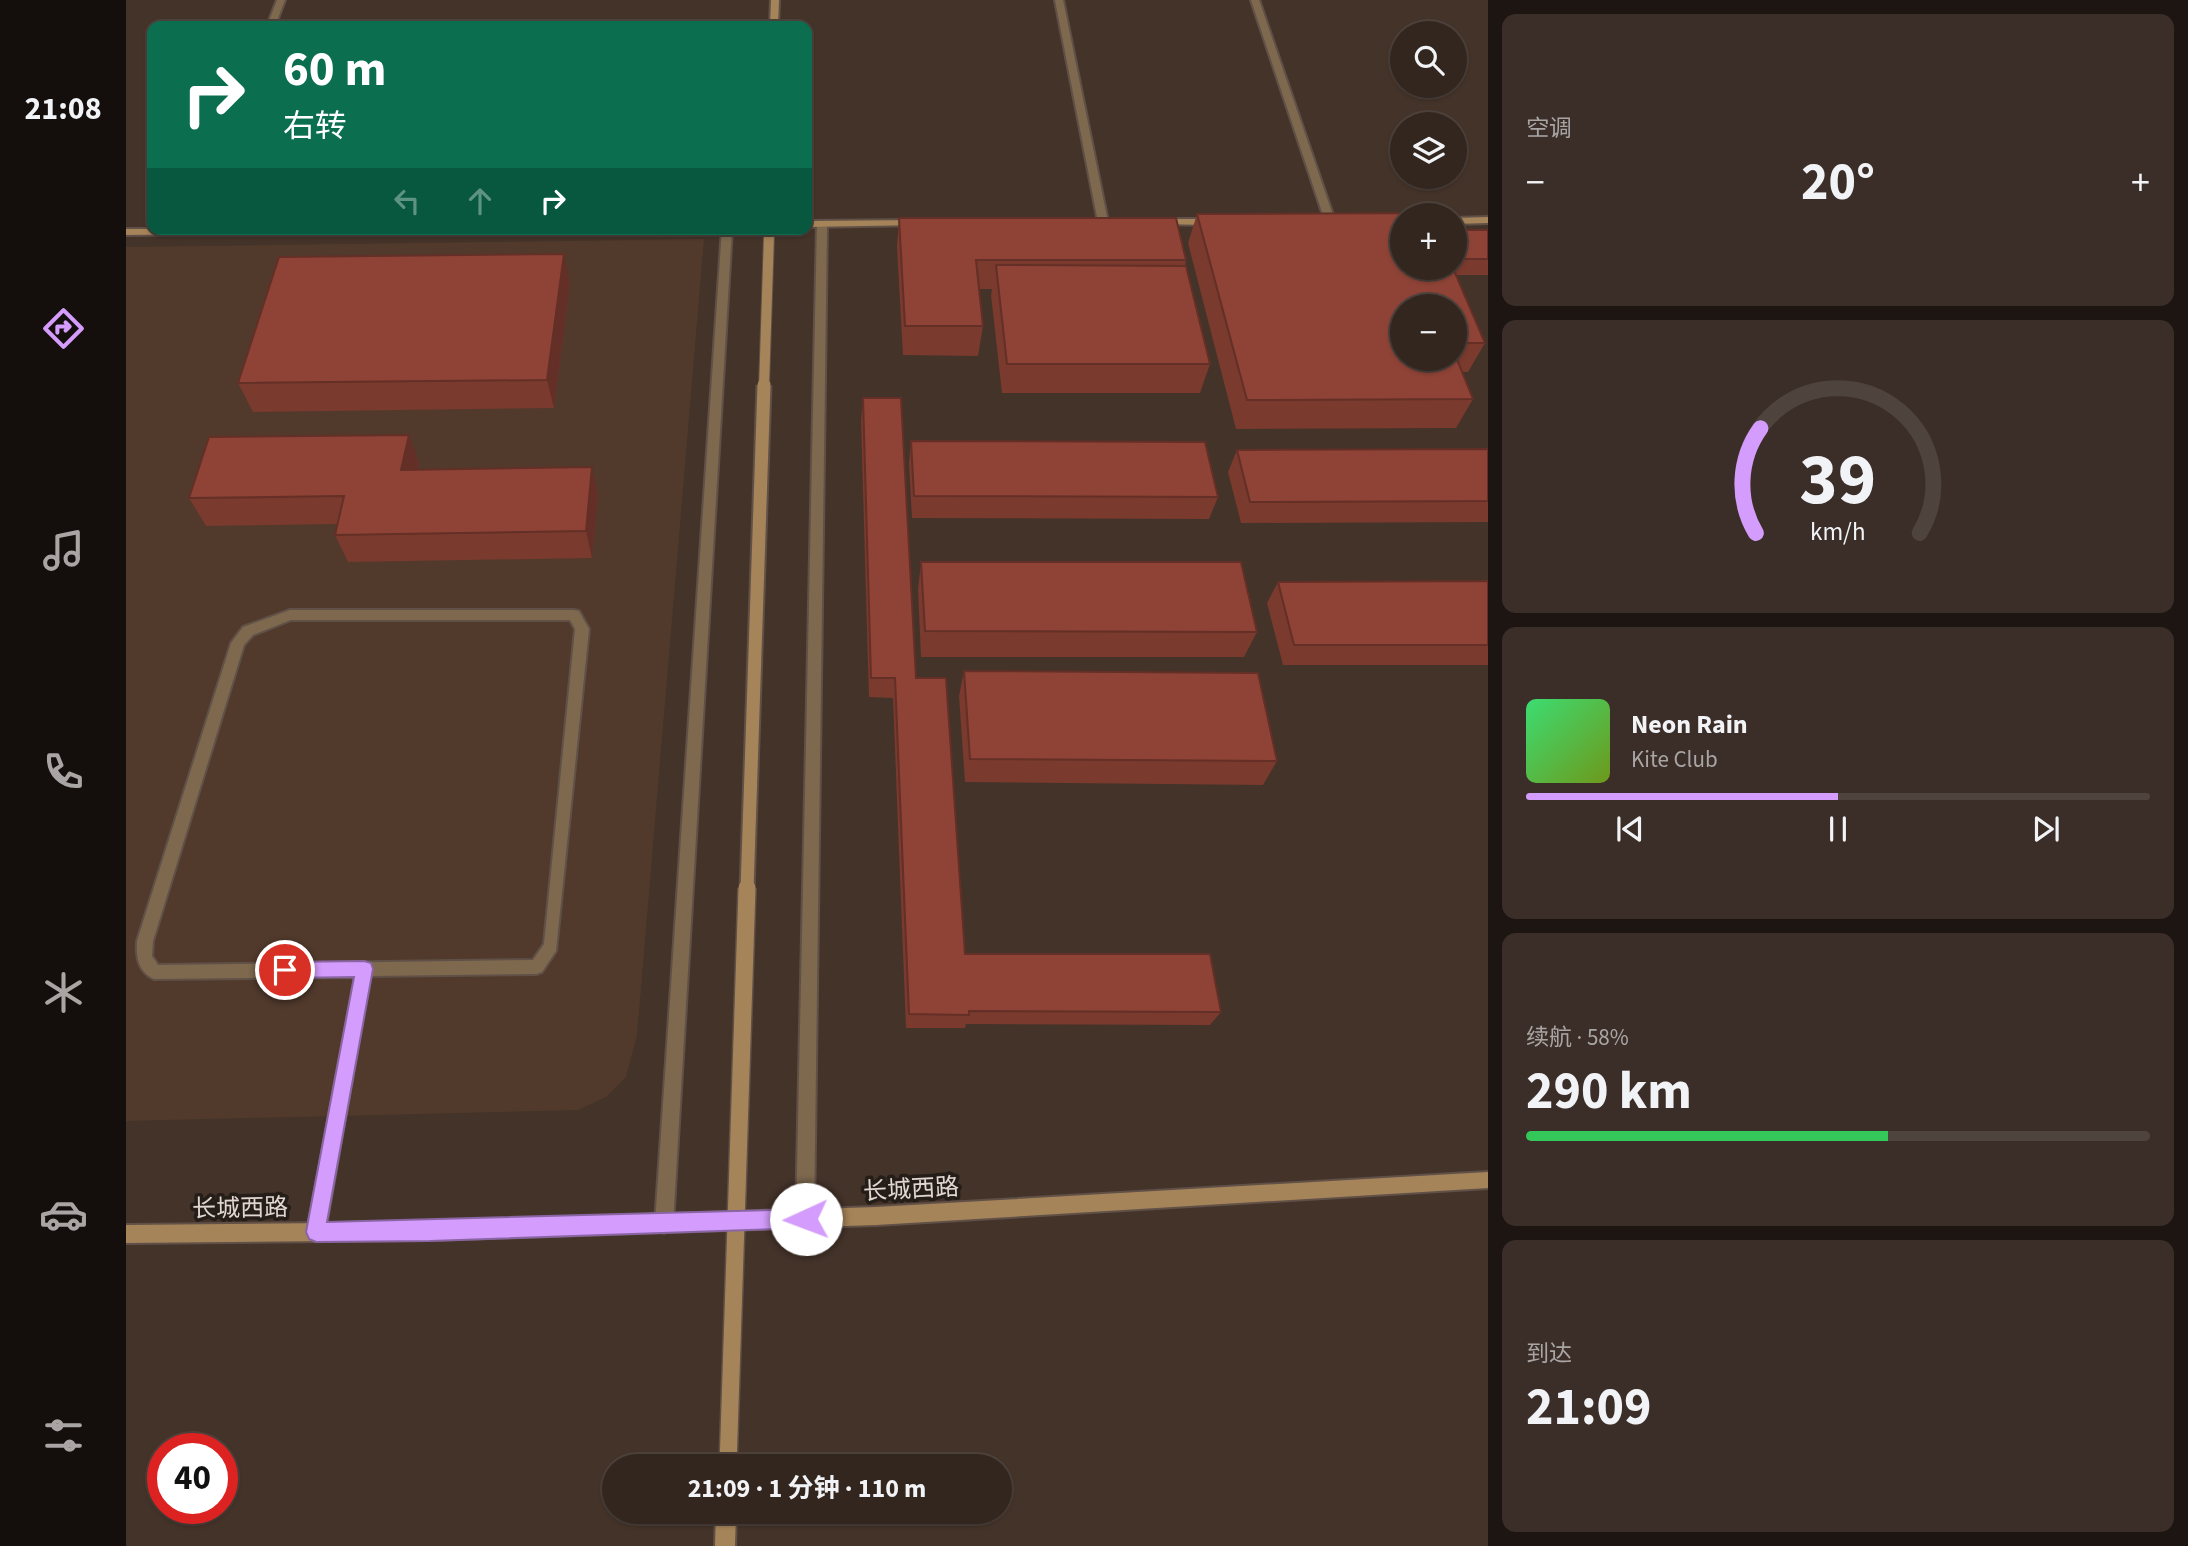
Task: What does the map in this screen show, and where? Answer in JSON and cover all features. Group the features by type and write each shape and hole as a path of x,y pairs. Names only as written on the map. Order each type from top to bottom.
{"street":[{"path":"273,21 281,0"},
{"path":"774,21 775,0"},
{"path":"1059,0 1103,222"},
{"path":"1255,0 1330,221"},
{"path":"1467,221 1488,220"},
{"path":"1317,221 1342,221"},
{"path":"1090,222 1117,222"},
{"path":"1143,222 1223,222"},
{"path":"812,224 929,223"},
{"path":"806,1219 822,224"},
{"path":"126,232 147,232"},
{"path":"664,1224 727,235"},
{"path":"728,1454 769,235"},
{"path":"290,615 574,615 582,629 551,946 537,967 364,969 154,972 144,958 145,942 238,643 248,631 290,615"},
{"path":"316,1232 364,969"},
{"name":"长城西路","path":"126,1234 316,1232 806,1219 1488,1180"},
{"path":"725,1546 726,1524"}],"shaded area":[{"path":"704,239 637,1035 626,1077 606,1097 578,1110 126,1121 126,247"}],"building":[{"path":"1390,213 1390,280 1458,280 1464,294 1390,294 1390,371 1462,371 1473,399 1247,400 1197,214"},
{"path":"899,218 1176,218 1186,260 976,260 983,326 905,326"},
{"path":"1467,230 1488,230 1488,259 1467,259"},
{"path":"564,254 547,380 238,383 279,257"},
{"path":"996,265 1186,266 1210,364 1007,364"},
{"path":"1467,301 1485,343 1467,343"},
{"path":"863,398 901,398 916,678 946,678 965,954 1210,954 1221,1012 969,1011 969,1015 909,1014 895,678 871,678"},
{"path":"409,435 401,470 592,467 586,531 335,535 344,496 189,498 209,437"},
{"path":"911,441 1205,442 1218,497 914,496"},
{"path":"1488,449 1488,501 1250,502 1237,450"},
{"path":"921,562 1241,562 1257,632 925,631"},
{"path":"1488,581 1488,645 1294,645 1278,582"},
{"path":"964,671 1258,673 1277,761 970,759"}],"route":[{"path":"285,970 364,969 316,1232 806,1219"}]}
